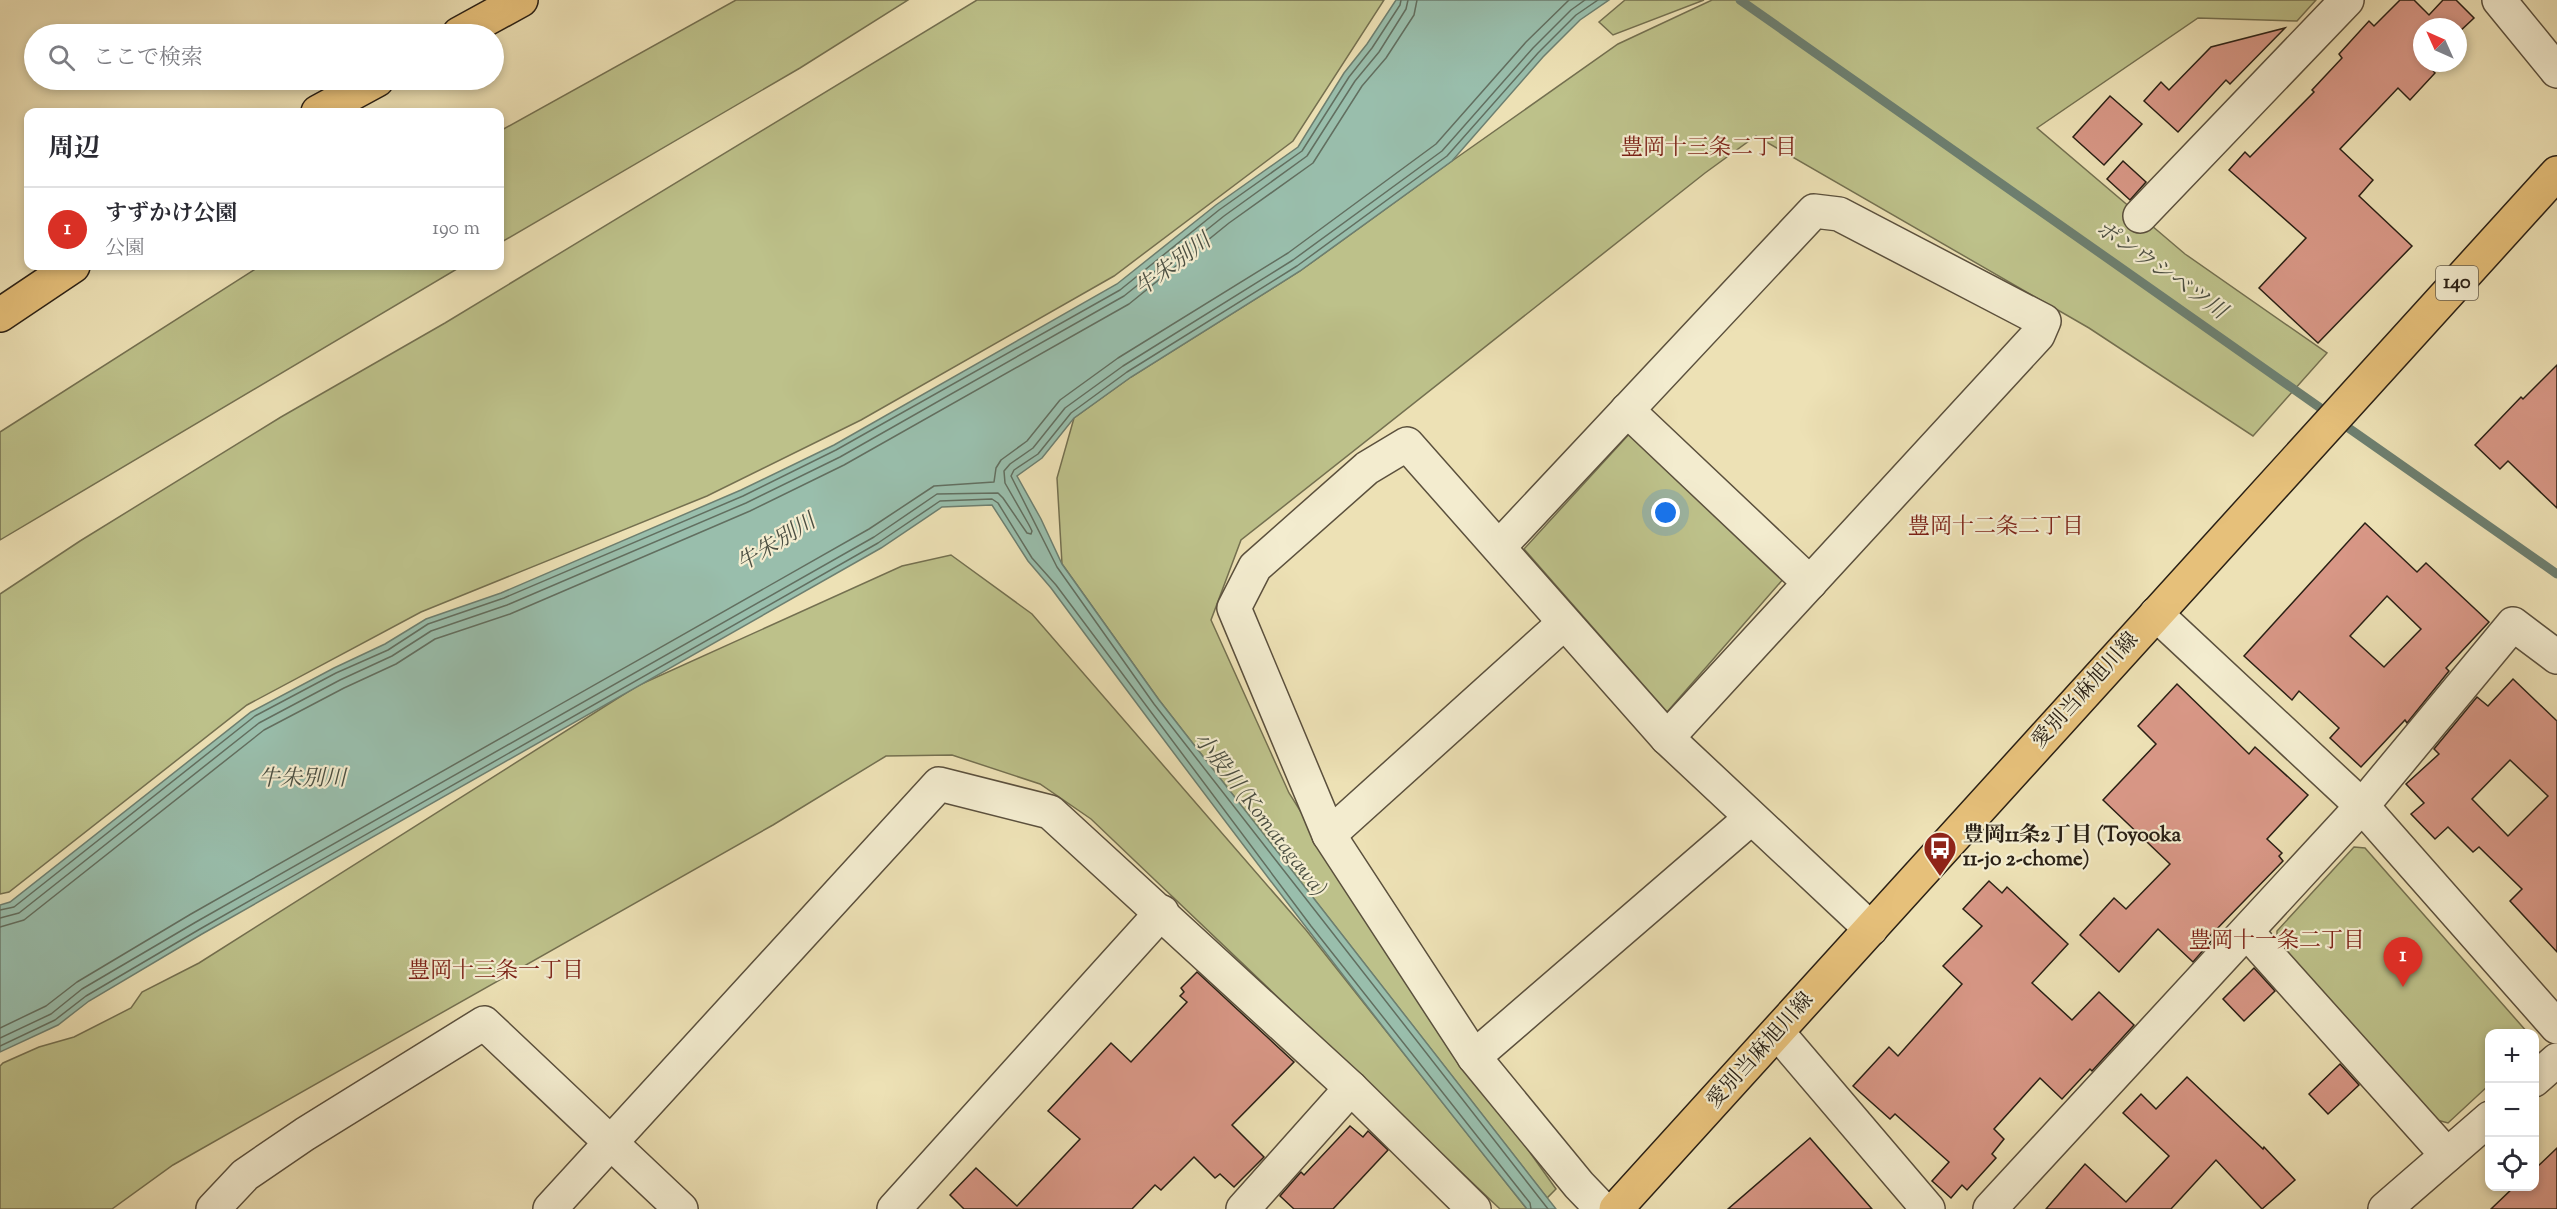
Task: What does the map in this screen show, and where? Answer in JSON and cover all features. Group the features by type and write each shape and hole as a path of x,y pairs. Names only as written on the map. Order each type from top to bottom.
{"main road":[{"path":"477,24 521,0"},
{"path":"325,108 359,90"},
{"name":"愛別当麻旭川線","path":"1616,1209 2557,173"},
{"path":"0,315 67,270"}],"street":[{"path":"2140,216 2347,0"},
{"path":"2499,0 2557,71"},
{"path":"1499,548 1814,211 1839,214 2044,321 2038,335 1667,738"},
{"path":"1627,410 1810,583"},
{"path":"1602,1209 1579,1185 1474,1057 1329,835 1234,608 1255,567 1367,468 1407,444 1667,738 1871,929"},
{"path":"2156,614 2362,806 2557,1027"},
{"path":"1329,835 1564,623"},
{"path":"1990,1209 2362,806 2512,624 2557,657"},
{"path":"550,1209 939,784 1050,812 1162,912 1351,1088 1474,1209"},
{"path":"1474,1057 1751,818"},
{"path":"894,1209 1162,912"},
{"path":"2247,932 2447,1155"},
{"path":"213,1209 245,1175 296,1140 484,1023 681,1209"},
{"path":"1778,1033 1928,1209"},
{"path":"2539,1076 2557,1060"},
{"path":"1243,1209 1351,1088"},
{"path":"2385,1209 2485,1122"}],"green space":[{"path":"736,0 908,0 800,68 504,241 504,129"},
{"path":"977,0 1384,0 1293,141 1114,276 861,420 707,496 421,612 247,705 9,892 0,894 0,594 80,541 281,417 445,323"},
{"path":"1625,0 1704,0 1613,35 1599,22"},
{"path":"1712,0 2316,0 2297,21 2198,18 2037,128 2185,254 2327,353 2253,436 2089,328 1756,136 1705,173 1241,540 1211,620 1289,793 1402,973 1556,1189 1547,1198 1159,700 1062,564 1057,478 1074,418 1131,377 1300,271 1618,44"},
{"path":"254,270 455,270 0,540 0,432"},
{"path":"1632,431 1785,577 1667,712 1524,549"},
{"path":"951,555 1032,614 1306,930 1527,1209 1500,1209 1091,819 1040,784 952,755 886,756 773,825 173,1165 112,1209 0,1209 0,1066 3,1063 39,1047 74,1037 131,1008 142,992 199,963 637,686 902,566"},
{"path":"2354,847 2365,848 2524,1029 2485,1029 2485,1089 2448,1123 2437,1120 2277,941 2277,931"}],"water":[{"name":"牛朱別川","path":"1396,0 1609,0 1580,20 1543,57 1452,161 1300,271 1131,377 1074,418 1042,458 1017,476 1062,564 1159,700 1556,1209 1527,1209 1227,823 1051,588 1028,561 992,505 942,507 881,548 202,934 89,1001 58,1025 0,1052 0,905 10,902 251,712 385,644 426,619 501,593 741,490 834,445 1117,284 1216,205 1298,147 1344,73 1367,44"}],"building":[{"path":"2400,0 2414,0 2429,15 2443,0 2456,0 2474,18 2467,25 2467,18 2413,18 2413,72 2435,73 2410,100 2398,88 2340,149 2373,180 2359,196 2412,246 2318,343 2259,288 2306,238 2229,170 2245,152 2250,157 2314,92 2312,90 2342,58 2339,54 2369,21 2374,26"},
{"path":"2285,28 2230,84 2226,80 2178,132 2144,101 2161,82 2169,90 2211,47"},
{"path":"2110,96 2142,124 2104,165 2073,137"},
{"path":"2123,161 2146,182 2130,200 2107,179"},
{"path":"2557,365 2557,508 2508,461 2500,469 2475,445 2521,397 2523,399"},
{"path":"2365,523 2417,572 2426,563 2489,622 2446,668 2449,671 2407,723 2405,720 2361,767 2330,738 2339,728 2299,691 2292,700 2244,656","holes":["2387,596 2421,629 2384,667 2350,636"]},
{"path":"2513,679 2557,721 2557,952 2510,901 2522,889 2479,847 2473,852 2448,827 2435,839 2411,814 2424,803 2406,784 2439,754 2434,749 2477,697 2488,706","holes":["2510,760 2548,796 2508,836 2472,799"]},
{"path":"2177,684 2249,754 2255,747 2308,795 2267,839 2282,853 2279,856 2283,861 2210,936 2213,939 2193,962 2158,929 2119,972 2080,935 2114,898 2126,909 2170,864 2103,800 2156,744 2138,726"},
{"path":"1989,881 2002,893 2007,887 2068,944 2032,983 2072,1020 2099,992 2134,1025 2092,1071 2090,1069 2062,1099 2040,1078 1994,1129 2004,1139 1992,1154 1996,1158 1967,1190 1962,1185 1951,1198 1932,1181 1949,1162 1895,1114 1890,1119 1853,1086 1889,1047 1898,1056 1962,984 1943,966 1982,926 1963,909"},
{"path":"2254,968 2275,991 2244,1021 2223,999"},
{"path":"1197,972 1294,1062 1232,1125 1264,1157 1234,1187 1220,1174 1215,1178 1194,1157 1161,1190 1155,1185 1132,1209 964,1209 950,1195 976,1168 1017,1206 1080,1139 1048,1111 1111,1043 1131,1062 1187,1002 1180,996 1184,992 1181,988"},
{"path":"2340,1064 2359,1085 2328,1114 2309,1094"},
{"path":"2187,1077 2263,1149 2264,1147 2295,1180 2262,1209 2216,1160 2171,1209 2046,1209 2085,1164 2126,1202 2169,1156 2123,1113 2141,1094 2156,1109"},
{"path":"1350,1126 1363,1137 1368,1131 1388,1150 1333,1209 1294,1209 1280,1196 1301,1172 1304,1175"},
{"path":"1810,1138 1872,1209 1728,1209"},
{"path":"2557,1148 2557,1209 2491,1209 2510,1191 2539,1191 2539,1165"}],"waterway":[{"name":"ポンウシベツ川","path":"1740,0 2329,414"},
{"name":"ポンウシベツ川","path":"2340,422 2557,574"}],"place":[{"name":"豊岡11条2丁目 (Toyooka 11-jo 2-chome)","path":"1940,877"},
{"name":"すずかけ公園","path":"2403,987"}],"district":[{"name":"豊岡十三条二丁目","path":"1709,149"},
{"name":"豊岡十二条二丁目","path":"1996,528"},
{"name":"豊岡十一条二丁目","path":"2277,942"},
{"name":"豊岡十三条一丁目","path":"496,972"}],"water label":[{"name":"小股川 (Komatagawa)","path":"1259,815"}]}
